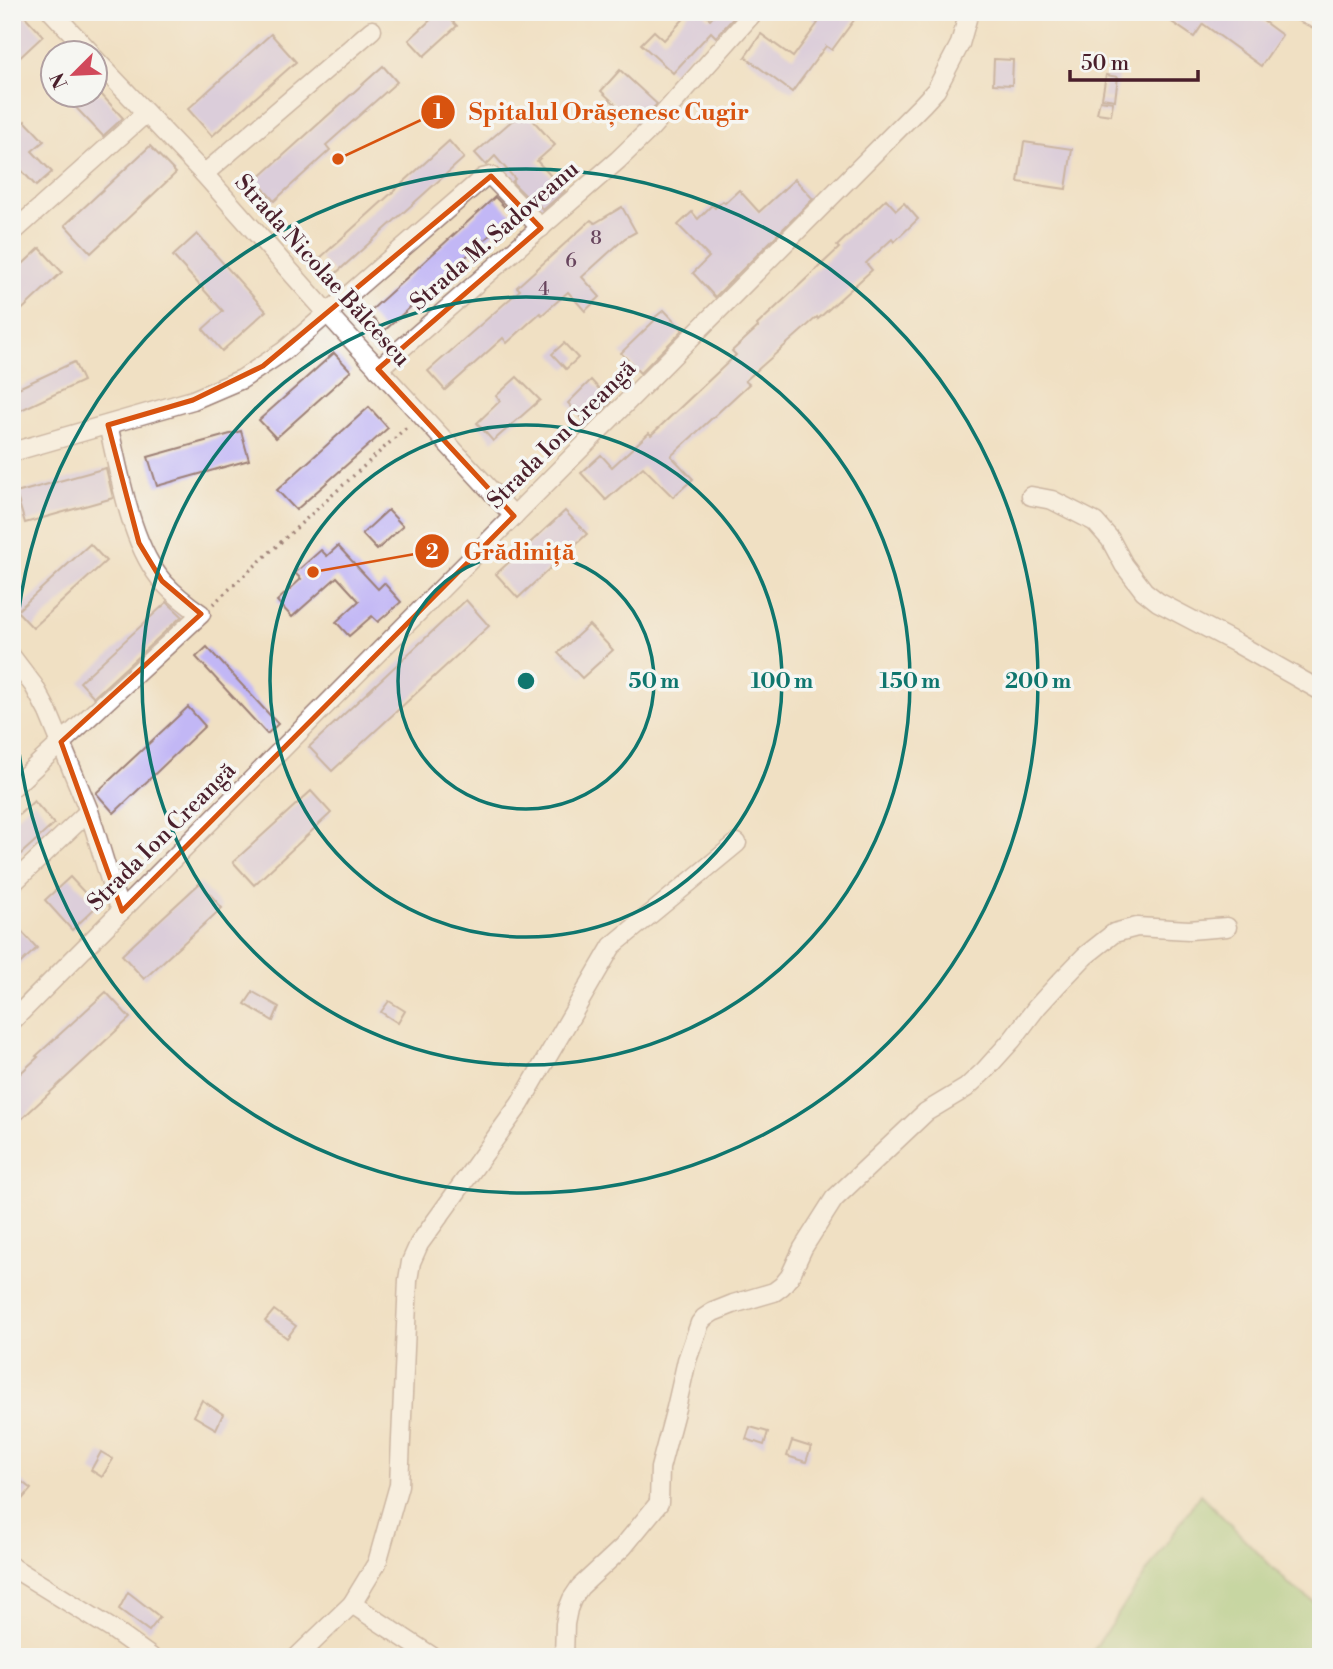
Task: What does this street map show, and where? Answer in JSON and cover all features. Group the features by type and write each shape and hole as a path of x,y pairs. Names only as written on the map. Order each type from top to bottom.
{"street":[{"path":"52,12 77,38"},
{"name":"Strada M. Sadoveanu","path":"378,369 618,160 649,130 754,12"},
{"name":"Strada Ion Creangă","path":"12,1021 923,104 936,90 960,44 969,12"},
{"path":"1301,12 1321,21"},
{"path":"204,174 372,30"},
{"name":"Strada Nicolae Bălcescu","path":"108,73 204,174 328,314 514,516"},
{"path":"12,233 146,113"},
{"path":"12,452 193,400 242,379 284,351 483,178 491,176 541,228"},
{"path":"12,789 201,614 162,581 139,542 132,524 108,425"},
{"path":"1031,496 1052,500 1095,522 1110,539 1124,565 1144,591 1158,602 1321,691"},
{"path":"12,657 34,686 61,742 89,811 122,911"},
{"path":"12,884 89,811"},
{"path":"297,1657 352,1604 377,1563 399,1485 408,1280 418,1244 520,1104 612,946 737,843"},
{"path":"564,1657 565,1624 572,1599 580,1587 623,1547 659,1503 660,1468 687,1360 704,1318 733,1304 774,1292 782,1286 834,1199 926,1112 966,1088 1012,1040 1059,983 1085,956 1115,933 1137,927 1189,930 1227,928"},
{"path":"12,1567 151,1657"},
{"path":"352,1604 433,1657"}],"path":[{"path":"201,614 420,415"}],"highlighted area":[{"path":"491,176 541,228 378,369 514,516 122,911 61,742 201,614 162,581 139,543 108,425 193,400 263,366"}],"green space":[{"path":"1200,1494 1290,1585 1321,1607 1321,1657 1089,1657"}],"building":[{"path":"21,12 43,36 12,65 12,20"},
{"path":"439,12 444,12 457,26 424,56 409,40"},
{"path":"690,12 703,12 710,19 716,12 739,12 716,37 711,32 673,73 641,44 654,31 664,40"},
{"path":"803,12 860,12 832,50 826,46 792,92 745,57 761,34 793,57 818,23"},
{"path":"1157,12 1251,12 1282,35 1261,66 1203,24 1194,37"},
{"path":"271,34 296,62 212,136 188,109"},
{"path":"994,59 1013,60 1012,85 993,84"},
{"path":"383,66 397,82 326,145 330,150 274,201 256,180"},
{"path":"620,70 657,104 638,125 601,91"},
{"path":"1106,75 1118,77 1115,100 1102,98"},
{"path":"1100,100 1113,102 1111,115 1097,113"},
{"path":"108,102 123,118 103,136 76,108 108,108"},
{"path":"524,110 555,145 537,161 565,191 543,210 532,197 529,199 512,182 515,179 495,156 486,165 475,153"},
{"path":"12,112 44,141 32,151 52,172 36,186 12,160"},
{"path":"449,141 464,158 335,274 320,258"},
{"path":"1024,142 1072,149 1066,189 1018,182"},
{"path":"150,146 176,173 91,253 65,225"},
{"path":"795,179 813,199 715,297 693,273 709,257 678,225 692,212 698,219 712,205 715,208 723,201 725,203 739,190 759,212"},
{"path":"495,197 512,215 384,331 368,313"},
{"path":"886,199 896,210 904,203 918,219 866,263 872,270 745,381 749,384 671,456 693,479 673,497 643,467 606,500 581,473 601,455 612,467 649,433 651,435 736,355 732,351 758,327 757,325 839,248 837,246"},
{"path":"622,207 636,232 625,238 582,277 600,297 585,311 568,292 507,343 503,338 445,390 428,371 520,290 517,287 591,220 595,223"},
{"path":"197,234 266,311 222,351 203,329 223,311 173,256"},
{"path":"40,248 62,272 12,319 12,274"},
{"path":"664,310 683,330 640,373 621,353"},
{"path":"564,343 578,358 566,369 552,354"},
{"path":"334,353 351,371 276,438 259,420"},
{"path":"74,362 83,381 19,411 12,391"},
{"path":"517,377 540,400 493,441 477,423 500,401 496,396"},
{"path":"591,380 611,402 588,425 568,403"},
{"path":"369,407 388,428 296,510 277,490"},
{"path":"241,431 249,460 157,486 148,457"},
{"path":"106,468 113,498 25,523 16,493"},
{"path":"388,510 403,526 377,550 362,534"},
{"path":"565,511 587,534 518,598 496,574"},
{"path":"90,544 106,561 33,628 17,611"},
{"path":"338,546 378,589 384,583 401,602 378,622 372,616 349,636 336,622 359,601 337,577 292,617 277,601 301,579 295,573 321,550 327,556"},
{"path":"466,600 489,626 332,771 309,747"},
{"path":"167,602 182,616 94,697 80,682"},
{"path":"589,625 613,650 582,678 558,653"},
{"path":"207,647 278,724 267,734 196,657"},
{"path":"188,707 205,726 114,813 96,793"},
{"path":"311,791 331,813 254,885 233,862"},
{"path":"34,801 54,824 12,862 12,821"},
{"path":"70,877 97,906 72,930 45,900"},
{"path":"200,883 222,908 144,979 122,955"},
{"path":"12,921 37,948 12,971"},
{"path":"106,992 130,1018 12,1128 12,1081"},
{"path":"253,992 279,1007 273,1021 245,1004"},
{"path":"389,1001 405,1011 398,1023 381,1012"},
{"path":"274,1310 296,1326 287,1338 265,1321"},
{"path":"202,1400 223,1414 216,1429 194,1416"},
{"path":"750,1427 768,1432 764,1445 746,1439"},
{"path":"792,1441 811,1447 806,1462 787,1456"},
{"path":"101,1452 113,1459 102,1477 91,1470"},
{"path":"12,1474 31,1489 12,1511"},
{"path":"128,1592 160,1617 149,1631 119,1609"}],"place":[{"name":"Spitalul Orășenesc Cugir","path":"338,159"},
{"name":"Grădiniță","path":"313,572"}]}
